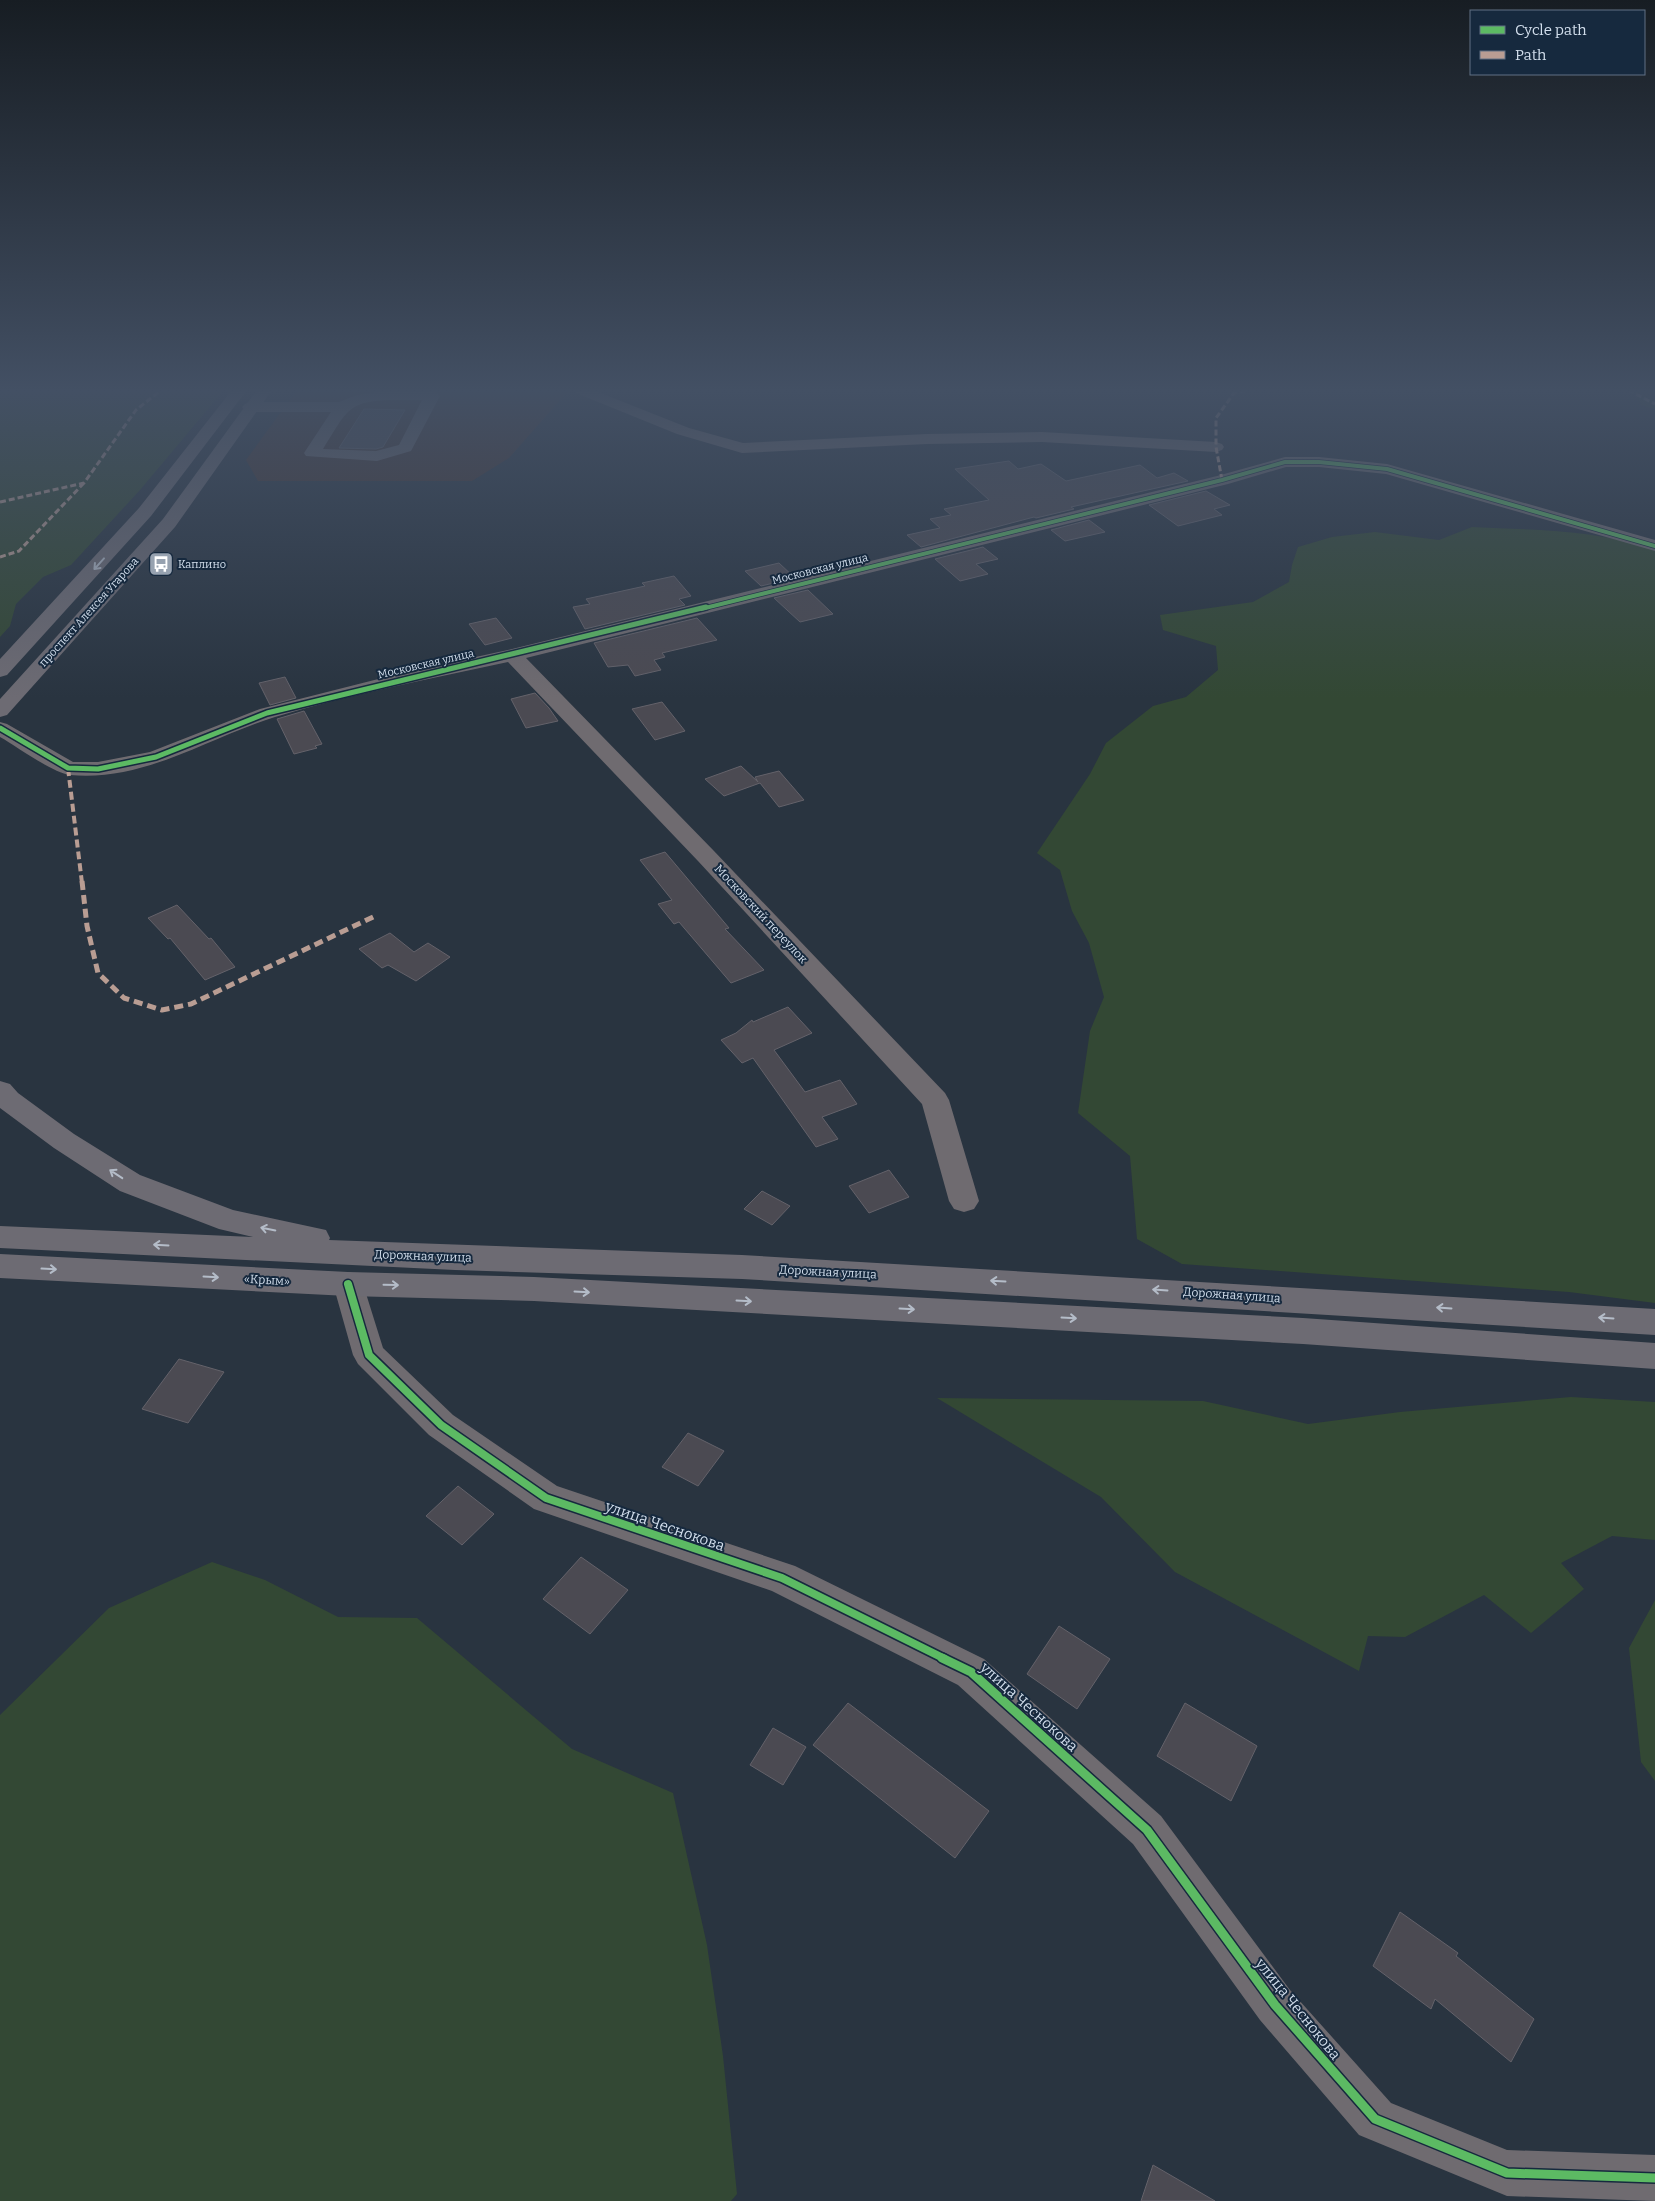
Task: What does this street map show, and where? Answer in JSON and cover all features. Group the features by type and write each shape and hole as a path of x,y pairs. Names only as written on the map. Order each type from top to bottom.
{"main road":[{"name":"проспект Алексея Угарова","path":"0,671 145,512 160,493"},
{"name":"проспект Алексея Угарова","path":"0,711 169,523 190,493"},
{"path":"0,1091 8,1100 64,1141 130,1183 229,1221 331,1241 455,1258"},
{"name":"Дорожная улица","path":"0,1237 455,1258 771,1268 1655,1322"},
{"name":"«Крым»","path":"0,1266 348,1284 534,1289 1293,1330 1655,1356"}],"street":[{"name":"Московская улица","path":"0,728 68,768 98,769 156,757 266,713 398,680 512,655 1170,493"},
{"name":"Московская улица","path":"1470,493 1655,546"},
{"name":"Московский переулок","path":"512,655 706,856 935,1100 964,1201"},
{"name":"улица Чеснокова","path":"348,1284 369,1355 441,1425 546,1498 782,1578 971,1672 1147,1830 1275,2005 1375,2119 1507,2174 1655,2178"}],"green space":[{"path":"0,493 138,493 71,565 43,577 16,604 10,626 0,637"},
{"path":"1472,527 1588,534 1633,543 1655,550 1655,1303 1569,1292 1182,1264 1137,1239 1130,1156 1078,1113 1090,1031 1104,997 1089,943 1072,911 1060,870 1037,853 1090,774 1106,743 1153,706 1186,697 1218,670 1216,646 1163,630 1160,615 1253,602 1289,582 1298,547 1332,537 1375,532 1439,540"},
{"path":"1571,1397 1655,1402 1655,1540 1612,1536 1561,1563 1584,1589 1531,1633 1484,1595 1405,1637 1368,1636 1359,1671 1175,1572 1101,1497 937,1398 1203,1401 1308,1424 1400,1412"},
{"path":"212,1562 265,1580 338,1617 417,1618 572,1749 673,1793 707,1945 723,2056 737,2194 731,2201 0,2201 0,1715 109,1608"},
{"path":"1655,1600 1655,1781 1641,1762 1629,1648"}],"building":[{"path":"981,493 1135,493 1071,507 1074,509 1034,517 921,547 907,535 940,528 930,519 951,515 944,509 989,500"},
{"path":"1199,493 1209,493 1230,505 1214,509 1222,515 1178,526 1149,505"},
{"path":"1089,520 1105,532 1065,541 1051,530"},
{"path":"983,547 998,559 976,564 988,574 960,581 935,559"},
{"path":"779,563 795,578 761,586 745,571"},
{"path":"674,576 691,596 679,599 685,605 585,629 573,607 590,604 586,599 645,586 642,583"},
{"path":"808,590 833,614 800,622 774,598"},
{"path":"496,618 512,638 485,645 469,624"},
{"path":"697,618 717,640 662,653 665,657 654,660 661,670 635,676 628,665 608,667 594,643"},
{"path":"285,677 296,698 270,705 259,683"},
{"path":"535,693 558,721 526,728 511,699"},
{"path":"662,702 685,731 655,740 632,709"},
{"path":"304,711 322,744 315,746 317,748 294,754 277,719"},
{"path":"741,766 758,782 755,777 779,771 804,800 779,807 760,783 724,796 705,779"},
{"path":"665,852 729,928 725,929 764,970 731,983 679,922 674,924 658,904 672,900 640,860"},
{"path":"177,905 209,939 211,938 235,967 205,980 170,938 168,939 148,918"},
{"path":"390,933 414,952 428,943 450,957 416,981 388,965 382,968 359,949"},
{"path":"788,1007 812,1033 774,1050 805,1092 840,1080 857,1104 822,1117 838,1139 816,1147 753,1058 742,1063 721,1040 736,1033 752,1020 753,1022"},
{"path":"889,1170 909,1197 869,1213 849,1186"},
{"path":"762,1191 790,1206 772,1225 744,1209"},
{"path":"179,1359 224,1372 188,1423 142,1409"},
{"path":"688,1433 724,1451 698,1486 662,1467"},
{"path":"458,1486 494,1514 462,1545 426,1516"},
{"path":"581,1557 628,1590 590,1634 543,1599"},
{"path":"1059,1626 1110,1659 1077,1709 1027,1674"},
{"path":"848,1703 989,1811 955,1858 813,1745"},
{"path":"1185,1703 1257,1746 1231,1801 1157,1756"},
{"path":"773,1728 806,1747 783,1785 750,1765"},
{"path":"1400,1912 1458,1953 1456,1956 1534,2019 1511,2062 1435,1999 1431,2009 1373,1966"},
{"path":"1153,2165 1215,2201 1141,2201"}],"marked path":[{"path":"0,502 41,493"},
{"path":"0,557 19,551 75,493"},
{"path":"68,768 87,926 98,973 124,998 162,1010 191,1004 375,916"}],"cycle path":[{"path":"0,728 68,768 98,769 156,757 267,713 398,680 512,655 1170,493"},
{"path":"1470,493 1655,546"},
{"path":"348,1284 369,1355 441,1425 546,1498 782,1578 971,1672 1147,1830 1275,2005 1375,2119 1507,2173 1655,2178"}],"place":[{"name":"Каплино","path":"161,564"}]}
